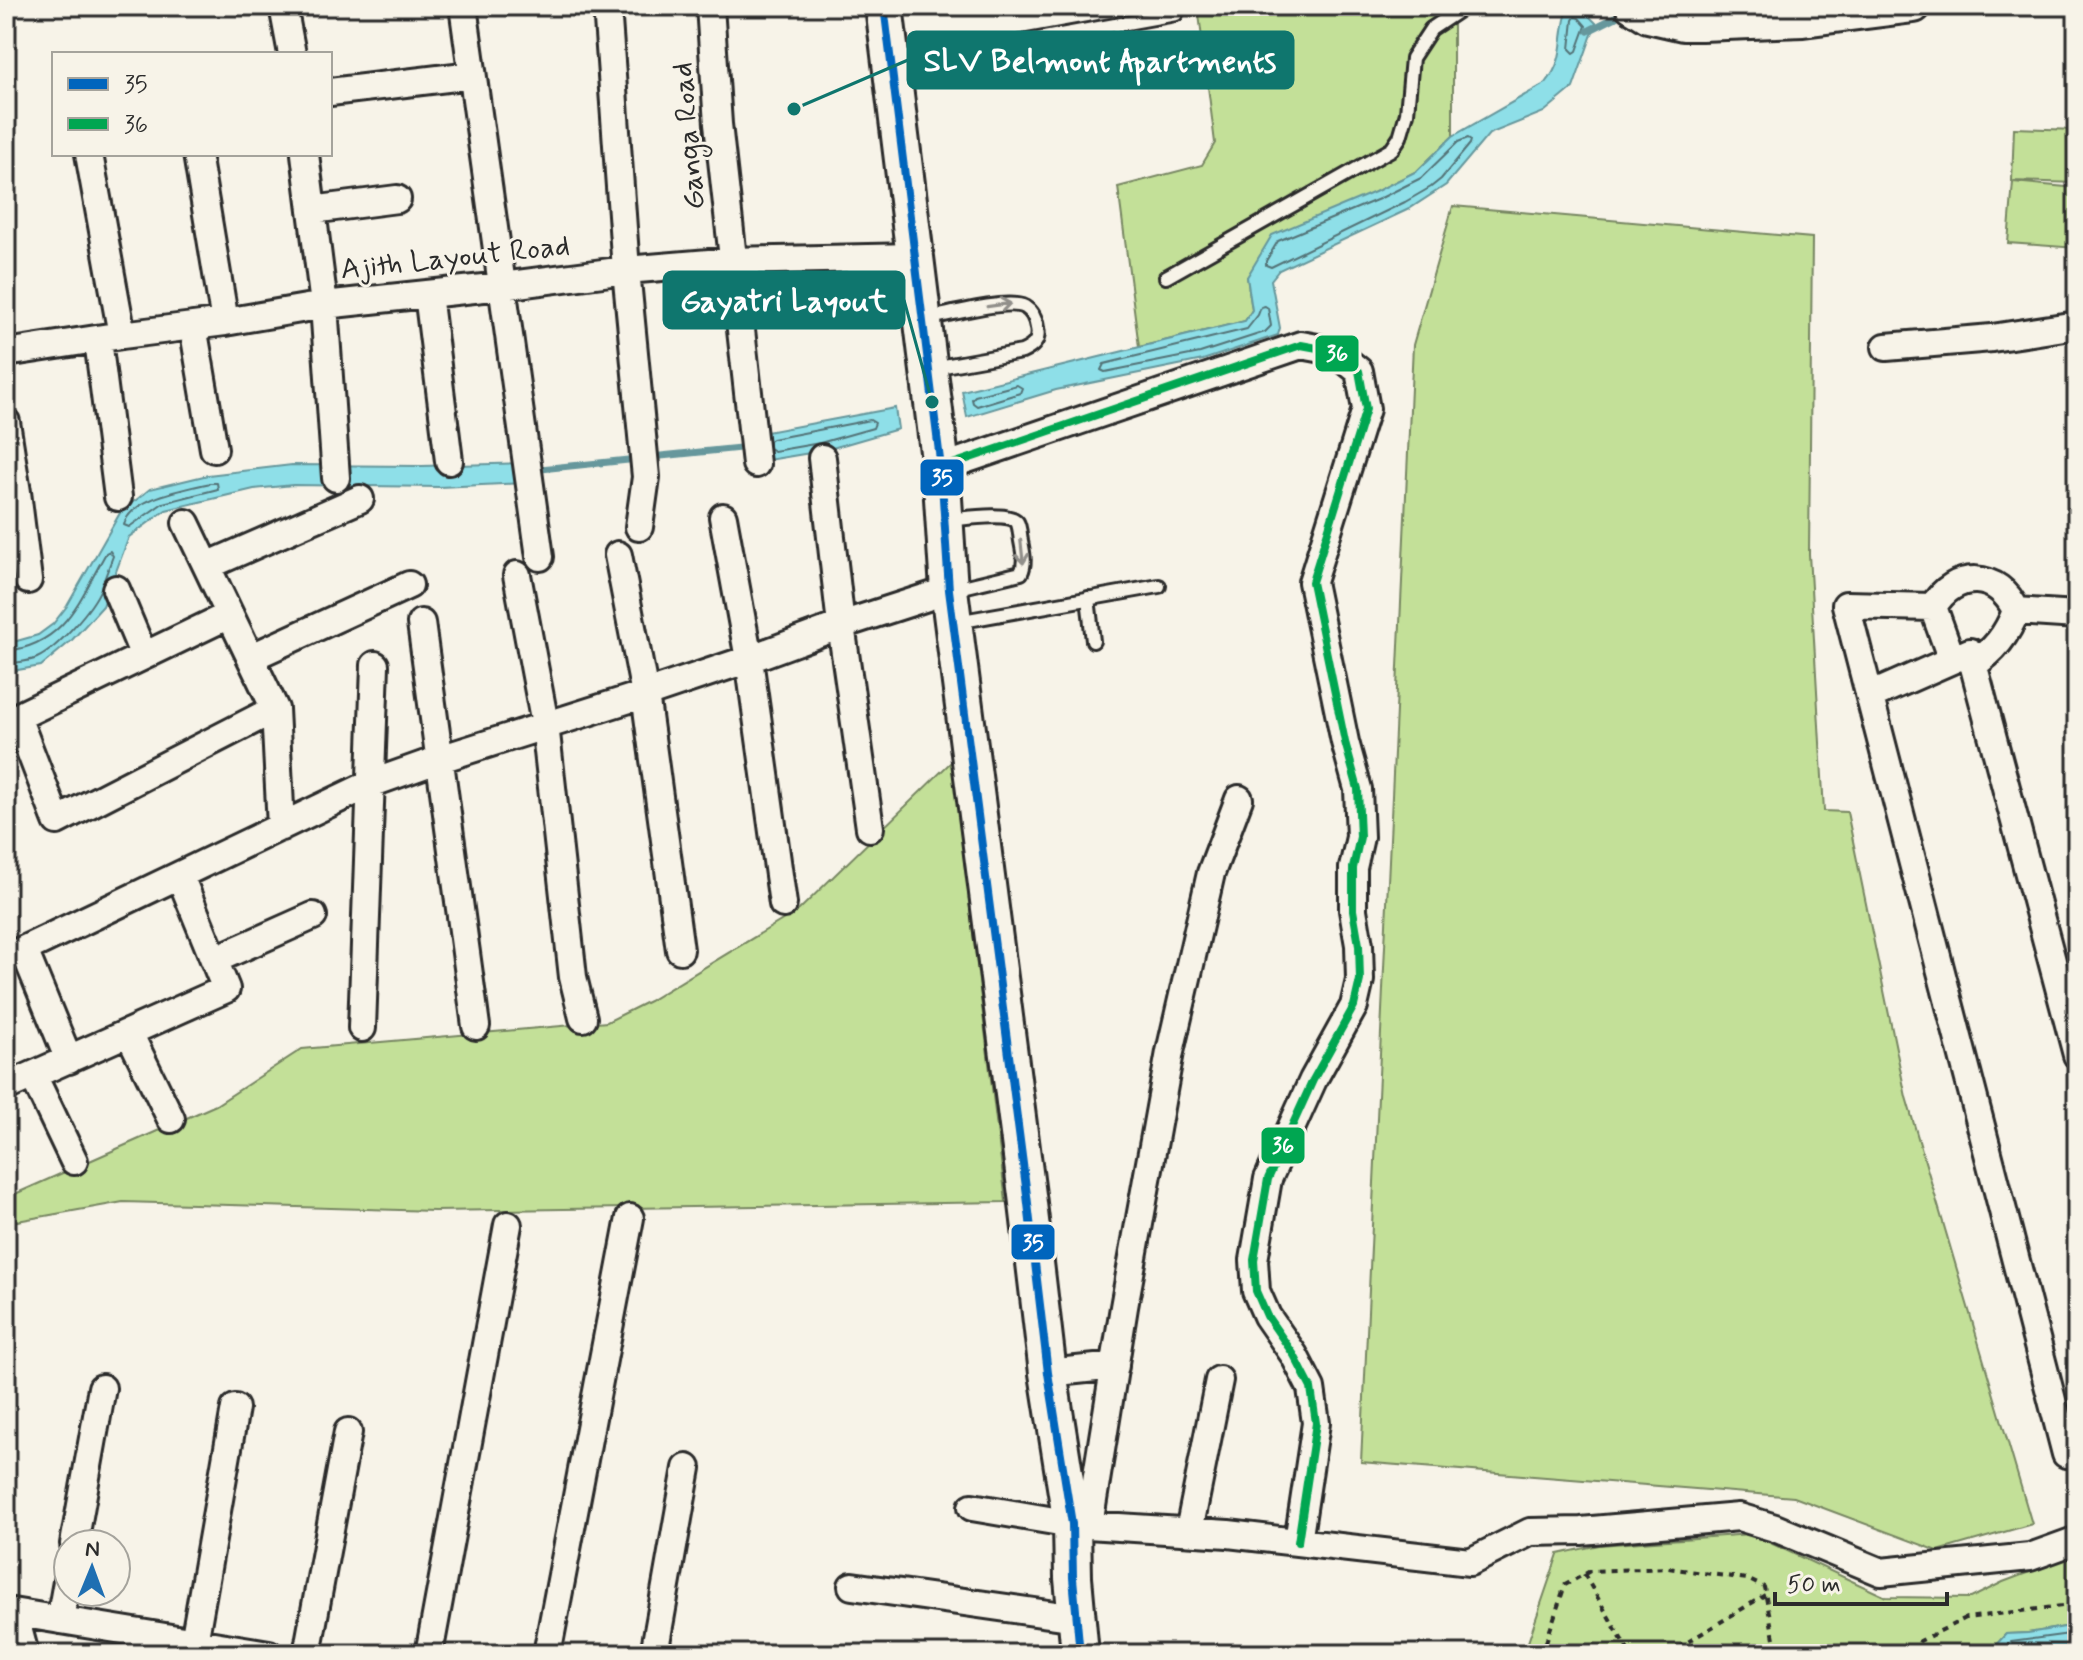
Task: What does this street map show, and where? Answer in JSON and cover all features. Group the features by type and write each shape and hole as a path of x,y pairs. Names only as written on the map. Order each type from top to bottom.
{"main road":[{"path":"884,6 941,468 951,606 1048,1373 1081,1524 1073,1578 1080,1654"}],"street":[{"path":"283,6 292,52"},
{"path":"463,6 540,557"},
{"path":"607,6 644,465 639,527"},
{"name":"Ganga Road","path":"710,6 718,124 756,464"},
{"path":"1632,6 1648,16 1683,24 1803,20 1914,6"},
{"path":"332,92 472,75"},
{"path":"89,156 110,338 118,497"},
{"path":"197,156 225,322"},
{"path":"305,156 324,305 336,478"},
{"path":"312,210 397,199"},
{"name":"Ajith Layout Road","path":"6,353 324,305 626,270 733,261 914,257"},
{"path":"428,294 449,461"},
{"path":"1886,347 1992,338 2077,325"},
{"path":"193,326 214,449"},
{"path":"941,468 1301,345 1334,351 1359,371 1366,409 1312,582 1345,742 1358,789 1360,837 1353,868 1353,910 1359,945 1360,980 1354,1006 1313,1080 1268,1179 1254,1260 1256,1291 1267,1316 1294,1355 1311,1388 1316,1423 1298,1542"},
{"path":"6,422 28,580"},
{"path":"822,458 841,625 870,828"},
{"path":"207,566 360,499"},
{"path":"723,517 749,659 783,904"},
{"path":"186,523 275,709 281,827"},
{"path":"618,555 645,694 680,950"},
{"path":"517,575 545,724 573,977 583,1018"},
{"path":"1870,696 1962,662 1985,657 2004,637 2016,611 2012,602 1997,587 1978,580 1967,580 1946,589 1933,607"},
{"path":"252,657 409,585"},
{"path":"116,589 144,656"},
{"path":"1933,607 1846,605 2066,1454 2077,1451"},
{"path":"69,1060 15,954 370,784 749,659 841,625 951,606"},
{"path":"1933,607 1962,662 2077,1055"},
{"path":"2016,611 2077,615"},
{"path":"229,615 17,717 57,821 275,709"},
{"path":"421,623 476,1026"},
{"path":"362,1028 375,665"},
{"path":"1081,1524 1115,1366 1170,1052 1211,873 1239,799"},
{"path":"6,1087 226,989 180,876"},
{"path":"214,960 313,916"},
{"path":"129,1033 171,1119"},
{"path":"33,1075 74,1161"},
{"path":"547,1654 630,1218"},
{"path":"429,1654 508,1225"},
{"path":"1048,1373 1115,1366"},
{"path":"1189,1531 1219,1380"},
{"path":"77,1528 102,1388"},
{"path":"193,1648 235,1408"},
{"path":"307,1654 348,1432"},
{"path":"654,1654 687,1468"},
{"path":"972,1507 1081,1524 1189,1531 1470,1562 1530,1532 1581,1531 1739,1517 1775,1528 1881,1572 2030,1557 2077,1540"},
{"path":"852,1586 1077,1618"},
{"path":"60,1620 62,1608"},
{"path":"25,1654 10,1612 193,1648 269,1654"}],"lane":[{"path":"1166,277 1392,149 1400,137 1407,113 1412,58 1431,29 1470,6"},
{"path":"892,66 1176,14"},
{"path":"922,320 1012,303 1029,309 1038,334 1035,344 1022,352 928,369"},
{"path":"944,520 1012,518 1019,524 1023,555 1024,568 1021,573 951,606"},
{"path":"951,606 1088,598 1159,586"},
{"path":"1088,598 1093,641"}],"path":[{"path":"1542,1654 1565,1585 1590,1571 1668,1568 1747,1579 1764,1587 1777,1654"},
{"path":"1584,1574 1630,1654"},
{"path":"1668,1654 1765,1595"},
{"path":"1915,1654 1920,1641 1966,1618 2077,1604"}],"green space":[{"path":"1198,6 1453,6 1453,136 1417,171 1375,192 1247,277 1252,310 1245,321 1139,347 1118,187 1202,165 1215,143"},
{"path":"2014,128 2077,130 2077,183 2012,181"},
{"path":"2013,182 2077,188 2077,248 2008,243"},
{"path":"1453,206 1812,238 1809,554 1824,811 1847,812 1906,1097 2032,1524 1938,1551 1794,1497 1361,1462 1413,345"},
{"path":"952,761 1006,1202 434,1211 123,1202 6,1223 6,1198 216,1105 302,1049 607,1022 649,1001 799,910"},
{"path":"1751,1534 1886,1597 1971,1598 2003,1582 2077,1554 2077,1625 2006,1634 1994,1647 1971,1645 1948,1654 1524,1654 1558,1554 1599,1545"}],"water":[{"path":"1569,6 1579,6 1596,23 1573,88 1544,112 1489,134 1446,185 1409,209 1279,270 1271,280 1280,328 1278,335 1203,360 1056,390 967,417 962,391 1245,321 1252,310 1247,277 1272,235 1417,171 1453,136 1546,83 1560,54"},
{"path":"895,408 898,429 822,451 762,461 761,433"},
{"path":"524,463 525,483 439,487 293,485 254,489 166,510 129,537 103,606 72,640 41,666 6,672 6,644 38,635 53,624 67,606 120,513 150,489 208,475 292,465"},
{"path":"2077,1625 2077,1654 1948,1654 1971,1645 1994,1647 2006,1634"}],"waterway":[{"path":"1588,31 1616,17"},
{"path":"651,457 750,447"},
{"path":"531,470 638,459"}],"transit line":[{"name":"35","path":"884,6 941,468 949,590 1048,1373 1072,1524 1080,1654"},
{"name":"36","path":"941,468 1301,345 1334,351 1359,371 1366,409 1312,582 1345,742 1358,789 1360,837 1353,868 1353,910 1359,945 1360,980 1354,1006 1313,1080 1268,1179 1254,1260 1256,1291 1267,1316 1294,1355 1311,1388 1316,1423 1298,1542"}],"place":[{"name":"SLV Belmont Apartments","path":"794,109"},
{"name":"Gayatri Layout","path":"932,402"}]}
